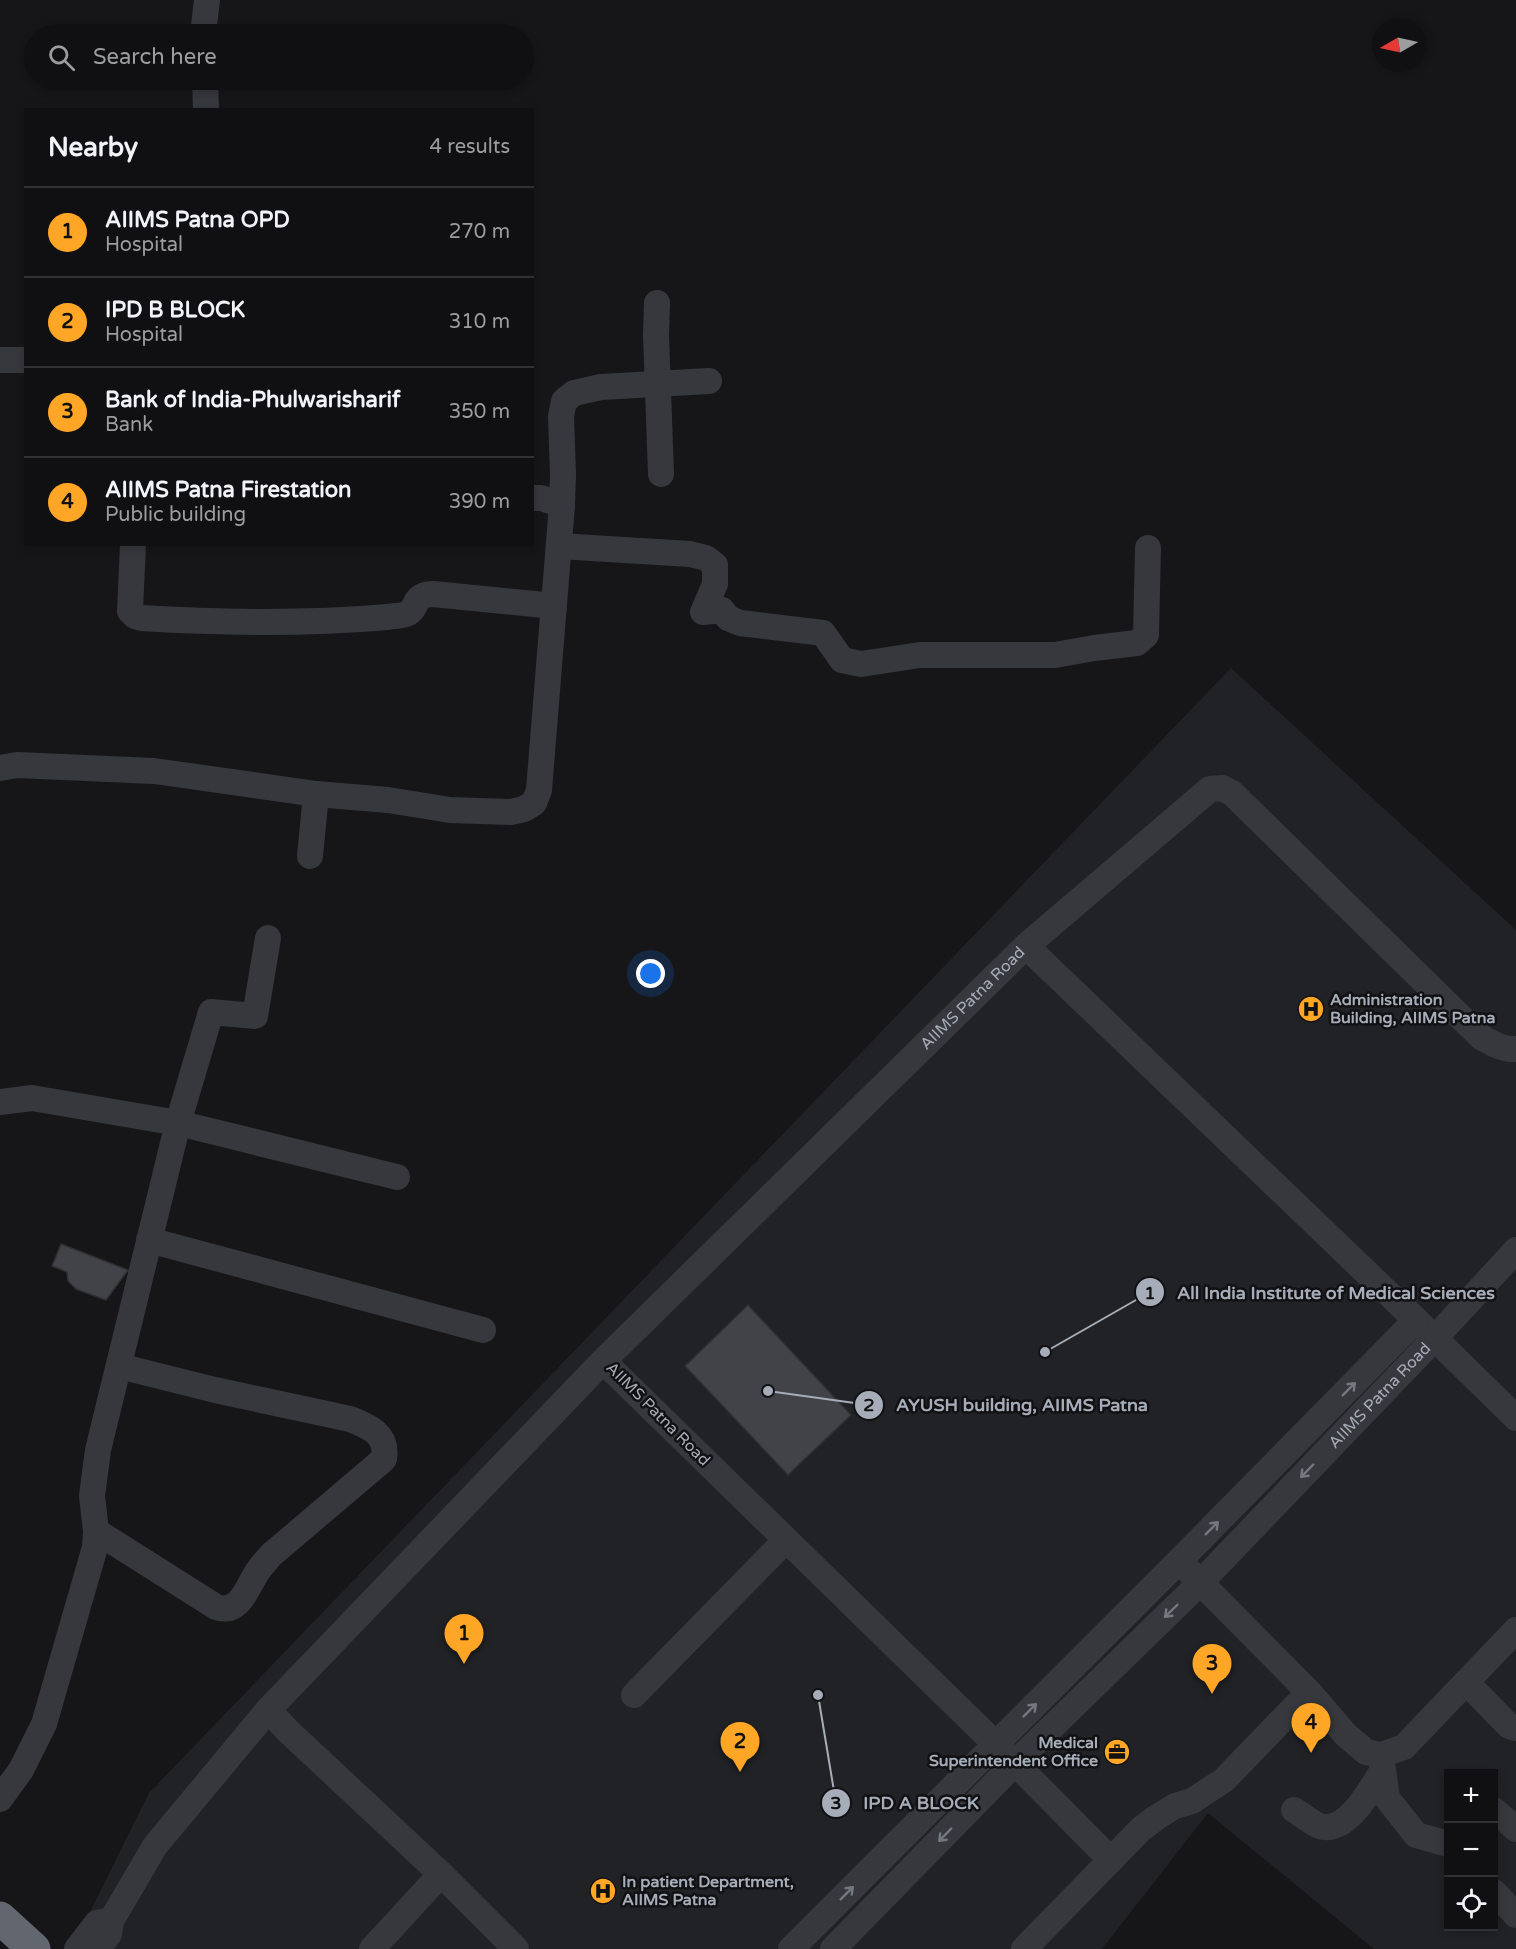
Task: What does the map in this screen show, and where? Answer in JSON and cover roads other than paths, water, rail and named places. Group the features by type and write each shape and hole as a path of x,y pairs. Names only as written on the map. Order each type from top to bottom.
{"highway":[{"path":"0,1918 34,1949"},
{"path":"0,1942 7,1949"}],"street":[{"path":"204,24 207,0"},
{"path":"205,90 206,108"},
{"path":"657,303 657,384 661,474"},
{"path":"0,360 24,360"},
{"path":"0,768 17,765 154,771 316,794 388,800 450,810 511,812 524,809 534,803 539,790 562,505 561,416 564,401 574,393 585,389 709,381"},
{"path":"534,498 562,505"},
{"path":"134,546 130,611 141,618 217,623 387,617 407,614 418,598 433,594 554,606"},
{"path":"559,546 690,554 706,558 715,565 715,584 703,612 722,610 728,618 740,623 823,633 842,660 861,664 921,656 1055,655 1137,644 1146,634 1148,548"},
{"path":"1026,946 1210,789 1222,788 1233,793 1481,1037 1501,1047 1513,1050 1516,1048"},
{"path":"310,856 316,794"},
{"path":"0,1799 25,1762 44,1724 92,1558 96,1531 92,1496 93,1476 105,1418 178,1123 211,1011 255,1016 268,938"},
{"name":"AIIMS Patna Road","path":"840,1942 1015,1763 1201,1582 1435,1338 1026,946 603,1361 1015,1763"},
{"path":"0,1102 33,1098 178,1123 397,1177"},
{"path":"149,1240 483,1330"},
{"path":"1516,1250 1435,1338 1516,1418"},
{"path":"791,1949 1416,1320"},
{"path":"98,1949 109,1934 111,1921 155,1846 268,1710 603,1361"},
{"path":"96,1531 224,1610 234,1606 240,1600 271,1555 384,1459 386,1448 380,1436 368,1426 351,1419 119,1366"},
{"path":"634,1695 786,1540"},
{"path":"1179,1561 1309,1692 1353,1741 1382,1763 1387,1798 1416,1835 1444,1843"},
{"path":"1294,1810 1324,1827 1339,1824 1354,1812 1382,1763 1472,1688 1516,1630"},
{"path":"1472,1688 1509,1726 1516,1728"},
{"path":"1024,1949 1141,1830 1175,1806 1200,1797 1224,1780 1309,1692"},
{"path":"268,1710 441,1874 516,1949"},
{"path":"1015,1763 1111,1860"},
{"path":"1498,1813 1516,1829"},
{"path":"372,1949 441,1874"},
{"path":"1498,1896 1516,1915"},
{"path":"824,1915 840,1942"},
{"path":"77,1949 98,1923 111,1921"}],"place":[{"name":"Administration Building, AIIMS Patna","path":"1311,1009"},
{"name":"All India Institute of Medical Sciences","path":"1045,1352"},
{"name":"AYUSH building, AIIMS Patna","path":"768,1391"},
{"name":"AIIMS Patna OPD","path":"464,1664"},
{"name":"Bank of India-Phulwarisharif","path":"1212,1694"},
{"name":"IPD A BLOCK","path":"818,1695"},
{"name":"Medical Superintendent Office","path":"1117,1752"},
{"name":"AIIMS Patna Firestation","path":"1311,1753"},
{"name":"IPD B BLOCK","path":"740,1772"},
{"name":"In patient Department, AIIMS Patna","path":"603,1891"}]}
